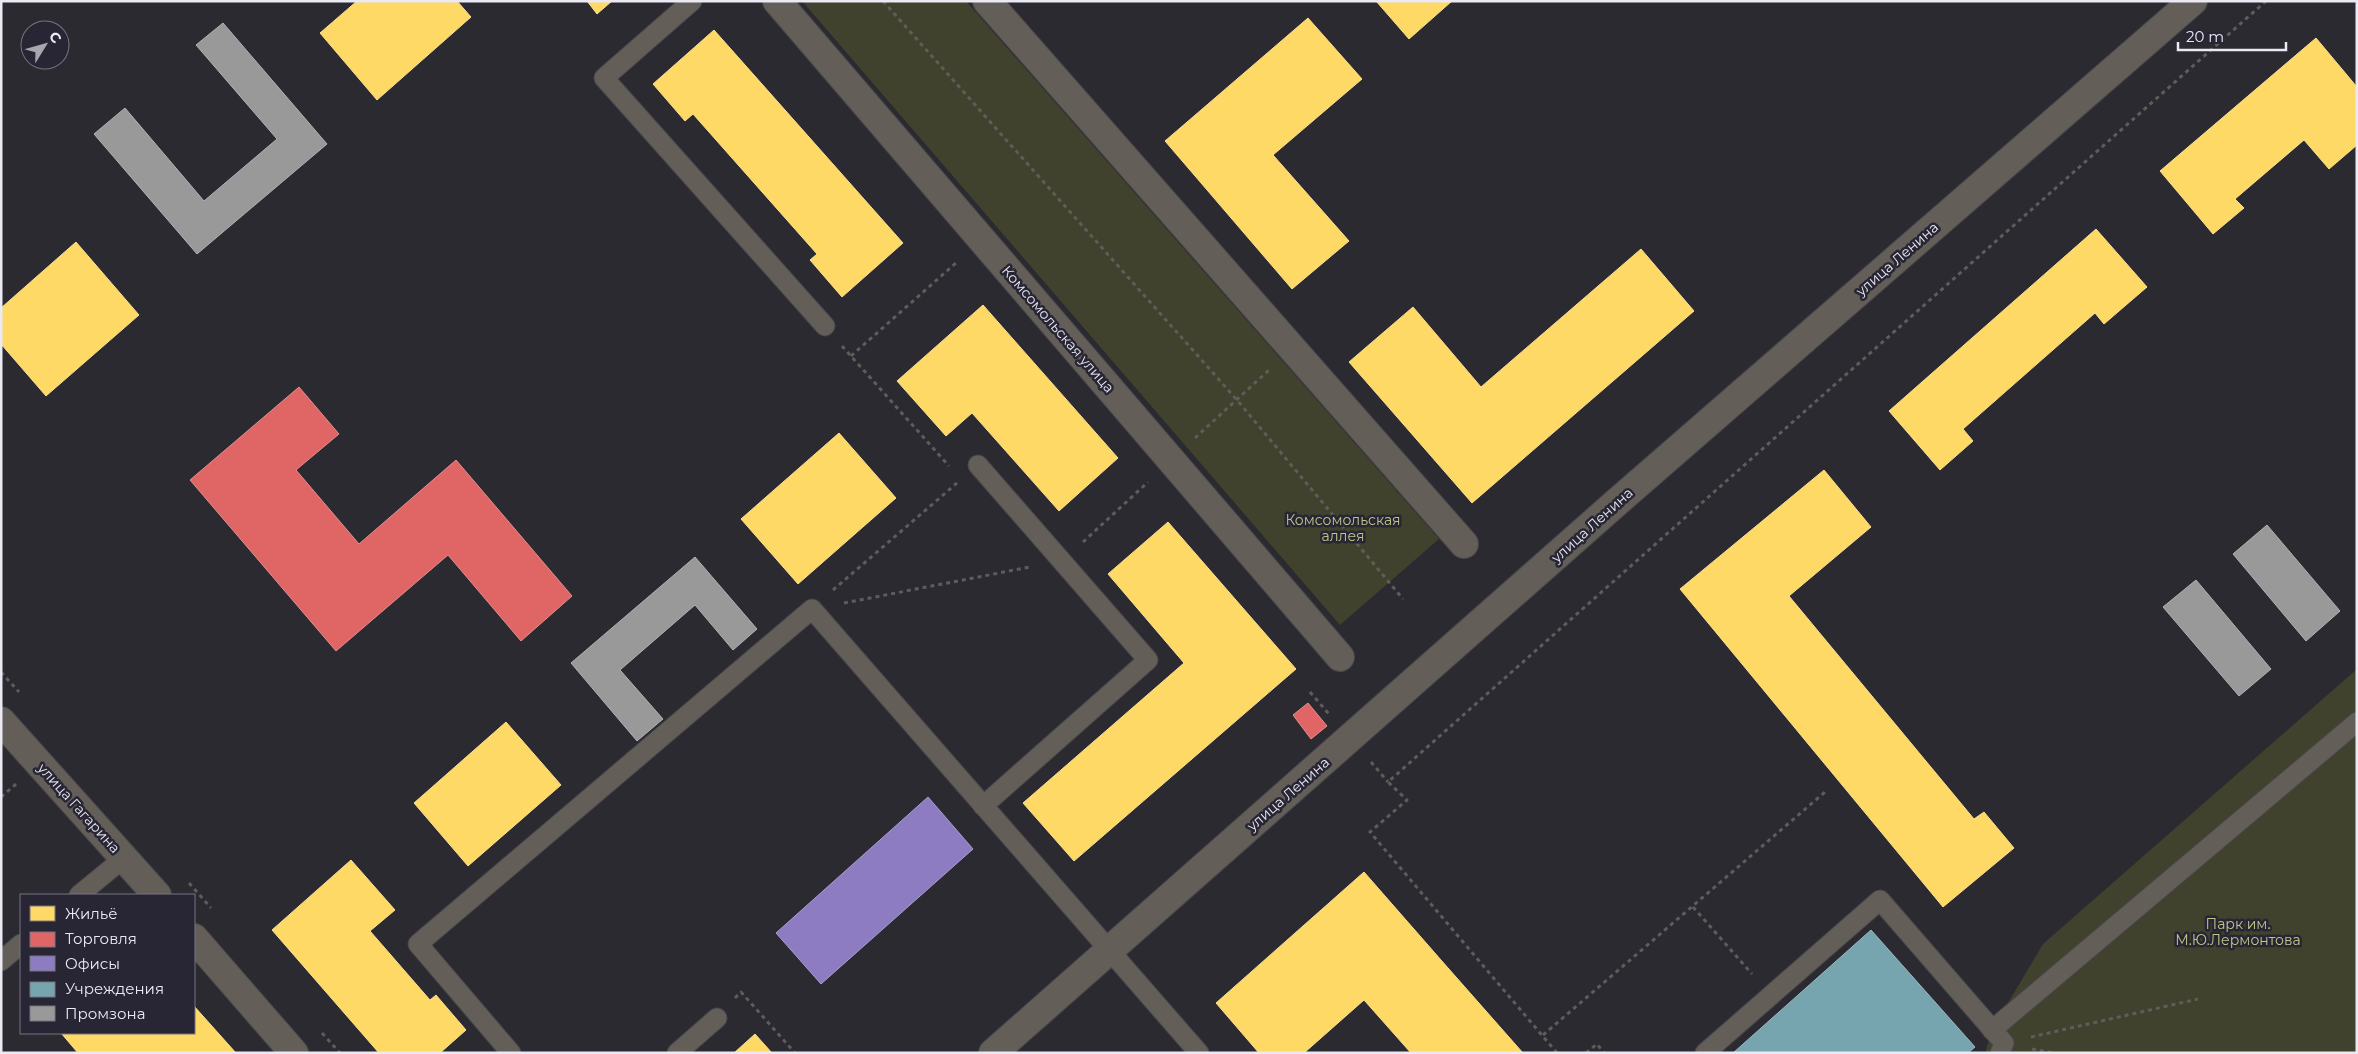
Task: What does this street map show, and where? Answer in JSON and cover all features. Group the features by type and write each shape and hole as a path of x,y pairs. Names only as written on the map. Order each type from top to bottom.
{"street":[{"name":"Комсомольская улица","path":"777,1 1340,657"},
{"path":"987,1 1464,544"},
{"name":"улица Ленина","path":"993,1053 1617,502 2193,1"},
{"name":"улица Гагарина","path":"1,721 155,894"},
{"path":"195,939 294,1053"}],"lane":[{"path":"692,1 604,78 824,326"},
{"path":"978,465 1148,660 983,806"},
{"path":"511,1053 418,944 812,609 1199,1053"},
{"path":"1706,1053 1880,900 1999,1042 2357,722"},
{"path":"80,894 124,858"},
{"path":"1,960 20,945"},
{"path":"677,1053 717,1018"}],"path":[{"path":"883,1 1236,400 1403,599"},
{"path":"1557,1053 1370,832 1407,800 1388,782 2266,1"},
{"path":"851,356 962,258"},
{"path":"824,326 961,480"},
{"path":"812,609 1062,561 1292,348"},
{"path":"812,609 978,465"},
{"path":"1543,1035 1825,792"},
{"path":"1693,907 1770,996"},
{"path":"717,1018 741,992 795,1053"},
{"path":"1999,1042 2198,999"},
{"path":"1999,1042 2053,1053"},
{"path":"1586,1053 1597,1044 1604,1053"}],"green space":[{"name":"Комсомольская аллея","path":"802,1 966,1 1439,539 1340,625"},
{"name":"Парк им. М.Ю.Лермонтова","path":"2357,669 2357,1053 1985,1053 1992,1030 2043,944"}],"building: Жильё":[{"path":"357,1 457,1 471,17 377,100 320,33"},
{"path":"587,1 612,1 597,14"},
{"path":"1376,1 1452,1 1409,39"},
{"path":"1308,18 1362,79 1273,155 1349,241 1292,289 1165,141"},
{"path":"714,30 903,243 842,297 810,260 817,254 693,114 685,121 653,84"},
{"path":"2316,38 2357,87 2357,145 2329,169 2304,140 2235,199 2244,208 2213,234 2160,171"},
{"path":"2096,229 2147,287 2104,324 2095,313 1963,429 1973,441 1940,470 1889,411"},
{"path":"76,242 139,315 46,396 1,344 1,308"},
{"path":"1641,249 1694,311 1472,503 1349,362 1413,307 1481,387"},
{"path":"983,305 1118,458 1059,511 972,413 946,436 897,381"},
{"path":"839,433 896,498 798,584 741,519"},
{"path":"1824,470 1871,527 1789,596 1974,819 1984,812 2014,848 1943,907 1680,589"},
{"path":"1168,522 1296,669 1074,861 1023,803 1184,663 1108,574"},
{"path":"506,722 561,785 468,866 414,803"},
{"path":"351,860 395,910 370,931 430,1000 436,995 466,1030 440,1053 379,1053 272,930"},
{"path":"1364,872 1523,1053 1411,1053 1364,1000 1304,1053 1259,1053 1216,1003"},
{"path":"195,1007 236,1053 78,1053 62,1034 195,1034"},
{"path":"755,1034 772,1053 734,1053"}],"building: Торговля":[{"path":"299,387 339,434 296,470 359,544 456,460 572,596 521,641 448,555 336,651 190,480"},
{"path":"1308,703 1327,726 1311,739 1293,715"}],"building: Офисы":[{"path":"928,797 973,849 821,984 776,933"}],"building: Учреждения":[{"path":"1871,930 1975,1047 1968,1053 1733,1053"}],"building: Промзона":[{"path":"223,23 327,144 197,254 94,134 125,108 204,201 277,139 196,45"},
{"path":"2267,525 2340,611 2306,641 2233,554"},
{"path":"695,557 757,629 733,650 695,605 620,670 663,719 637,741 571,663"},
{"path":"2196,580 2271,669 2239,696 2163,607"}]}
